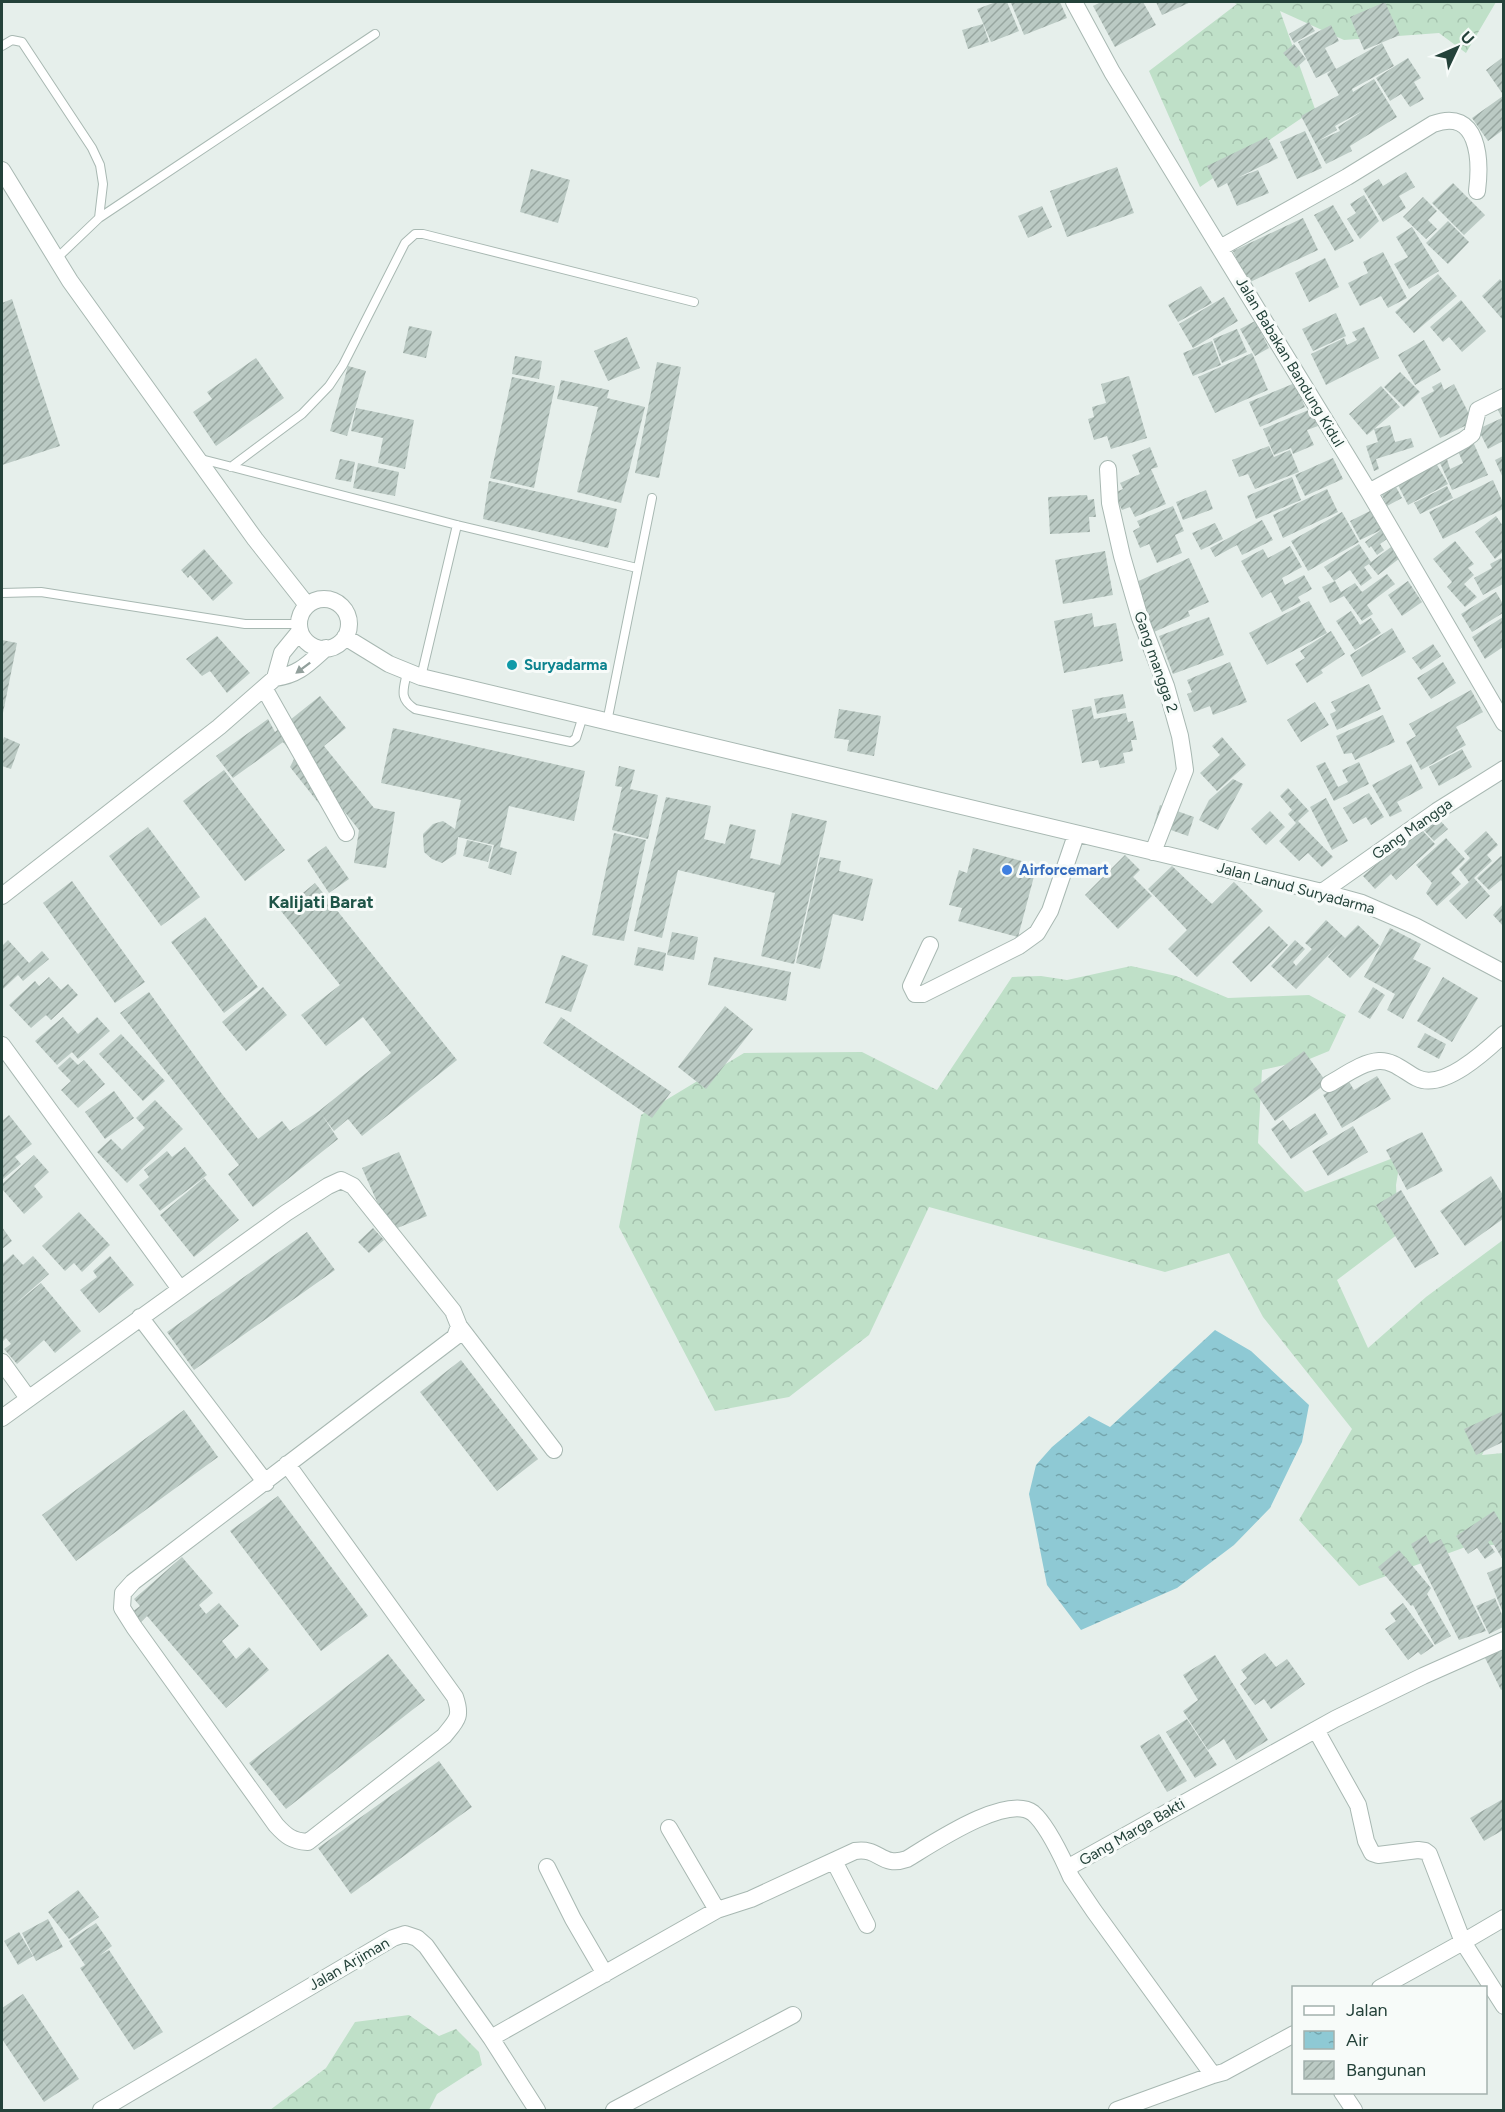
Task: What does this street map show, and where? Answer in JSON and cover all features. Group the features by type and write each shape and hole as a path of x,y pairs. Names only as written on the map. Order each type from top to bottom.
{"street":[{"name":"Jalan Babakan Bandung Kidul","path":"1074,2 1112,72 1370,492 1503,723"},
{"path":"1220,248 1347,177 1433,124 1444,120 1458,121 1467,128 1477,145 1480,169 1478,191"},
{"path":"2,170 56,259 195,457 307,605"},
{"path":"1370,492 1464,440 1472,434 1478,410 1503,397"},
{"name":"Gang mangga 2","path":"1108,469 1110,503 1122,556 1140,618 1166,686 1184,755 1185,770 1153,852"},
{"path":"269,683 282,653 299,628 300,615 307,605 323,598 332,600 340,604 348,620 345,637 340,643 326,648 320,648 307,642 299,628"},
{"name":"Jalan Lanud Suryadarma","path":"345,637 373,655 414,675 1362,903 1399,918 1503,973"},
{"path":"2,896 219,727 269,683 299,672 326,648"},
{"path":"269,683 346,833"},
{"name":"Gang Mangga","path":"1322,892 1437,811 1503,769"},
{"path":"930,945 911,986 915,994 923,994 1019,946 1037,933 1050,911 1076,835"},
{"path":"1329,1084 1369,1063 1383,1061 1391,1062 1419,1079 1432,1080 1468,1065 1503,1034"},
{"path":"2,1045 180,1289"},
{"path":"2,1418 286,1213 328,1185 341,1180 353,1186 453,1311 459,1326 554,1450"},
{"path":"140,1317 266,1483"},
{"path":"287,1464 455,1697 459,1711 456,1721 444,1736 308,1842 298,1842 288,1838 276,1825 122,1608 123,1593 133,1582 266,1483 287,1464 304,1450 456,1337 459,1326"},
{"path":"2,1362 28,1398"},
{"name":"Gang Marga Bakti","path":"1213,2075 1094,1911 1067,1868 1316,1730 1423,1676 1503,1640"},
{"path":"1316,1730 1358,1805 1368,1847 1372,1853 1378,1855 1413,1850 1430,1854 1463,1942 1503,2006"},
{"path":"491,2038 717,1910 751,1899 855,1851 864,1850 896,1863 907,1859 968,1823 1002,1810 1022,1807 1040,1822 1067,1868"},
{"path":"669,1828 717,1910"},
{"path":"834,1861 867,1925"},
{"path":"547,1867 573,1919 605,1974"},
{"path":"1384,1986 1503,1918"},
{"name":"Jalan Arjiman","path":"101,2110 393,1938 405,1934 417,1938 426,1946 491,2038 537,2110"},
{"path":"614,2110 793,2015"},
{"path":"1117,2110 1224,2072 1292,2035"},
{"path":"1343,2094 1354,2110"}],"lane":[{"path":"56,259 99,218 375,34"},
{"path":"2,46 12,40 22,42 92,148 100,165 103,184 99,218"},
{"path":"231,467 302,414 329,386 343,365 405,243 415,234 694,302"},
{"path":"195,457 457,525 637,568"},
{"path":"607,722 652,498"},
{"path":"457,525 414,675 403,697 406,704 415,709 571,742 576,738 583,716"},
{"path":"2,593 41,592 245,624 299,628"}],"green space":[{"path":"1232,2 1496,2 1466,53 1439,33 1344,40 1280,11 1315,109 1200,187 1149,71 1237,4"},
{"path":"1131,966 1176,976 1228,998 1309,995 1346,1015 1329,1051 1307,1060 1262,1070 1258,1143 1305,1192 1401,1155 1396,1185 1398,1234 1337,1280 1368,1348 1426,1297 1503,1240 1503,1411 1482,1455 1503,1453 1503,1545 1471,1545 1359,1586 1299,1520 1352,1429 1263,1317 1229,1253 1165,1272 929,1207 869,1335 789,1397 715,1411 619,1227 641,1115 744,1053 862,1052 937,1090 1012,977 1041,976 1067,980"},
{"path":"409,2015 439,2036 456,2029 479,2052 482,2065 437,2094 429,2110 270,2110 326,2068 355,2022"}],"water":[{"path":"1215,1330 1251,1351 1309,1405 1302,1442 1270,1508 1234,1545 1177,1588 1081,1630 1047,1585 1029,1494 1036,1465 1052,1447 1089,1416 1110,1427"}],"building":[{"path":"996,2 1007,2 1019,31 991,42 977,9"},
{"path":"1060,2 1067,18 1024,35 1011,3"},
{"path":"1101,2 1143,2 1156,25 1115,47 1093,6"},
{"path":"1156,2 1191,2 1162,15"},
{"path":"1385,2 1400,35 1364,50 1350,17"},
{"path":"1309,22 1315,31 1294,43 1289,34"},
{"path":"983,24 989,42 968,49 962,30"},
{"path":"1331,25 1339,41 1325,48 1336,69 1382,43 1394,66 1352,89 1353,92 1374,79 1397,117 1350,146 1352,151 1326,164 1301,116 1339,95 1327,74 1332,70 1316,78 1298,42","holes":["1364,110 1338,127 1340,131 1318,141 1337,130 1335,126"]},
{"path":"1294,44 1306,59 1296,68 1283,53"},
{"path":"1503,57 1503,91 1502,93 1486,70"},
{"path":"1408,58 1421,78 1414,82 1424,99 1410,107 1401,94 1390,101 1376,78"},
{"path":"1503,96 1503,130 1488,141 1472,118"},
{"path":"1305,131 1322,168 1297,179 1280,142"},
{"path":"1267,137 1278,158 1237,178 1258,170 1269,193 1237,206 1227,183 1218,188 1207,166"},
{"path":"1117,167 1134,213 1067,237 1050,191"},
{"path":"531,169 570,180 558,223 520,212"},
{"path":"1406,172 1415,187 1399,196 1406,208 1383,222 1363,189 1379,179 1383,186"},
{"path":"1453,183 1485,215 1464,235 1432,203"},
{"path":"1364,195 1379,221 1360,239 1347,219 1356,213 1350,204"},
{"path":"1423,197 1437,211 1428,220 1437,229 1426,239 1403,217"},
{"path":"1333,205 1354,241 1335,251 1314,215"},
{"path":"1042,206 1052,227 1028,238 1018,216"},
{"path":"1303,218 1318,250 1248,283 1233,251"},
{"path":"1448,221 1469,242 1448,264 1426,243"},
{"path":"1412,227 1439,271 1409,289 1394,264 1408,257 1396,237"},
{"path":"1383,252 1407,298 1388,308 1381,296 1360,306 1348,283 1368,273 1363,262"},
{"path":"1325,258 1339,287 1309,302 1295,273"},
{"path":"1438,274 1457,296 1414,333 1395,312"},
{"path":"1500,279 1503,283 1503,320 1482,296"},
{"path":"1201,286 1212,303 1178,322 1168,305"},
{"path":"1224,297 1238,321 1193,348 1179,324"},
{"path":"12,299 60,446 2,465 2,303"},
{"path":"1461,300 1486,331 1462,352 1449,337 1443,342 1430,327"},
{"path":"1336,313 1346,336 1313,351 1302,329"},
{"path":"1255,321 1269,348 1255,356 1240,329"},
{"path":"409,326 432,331 426,358 403,353"},
{"path":"1364,327 1379,358 1326,385 1311,354 1344,338 1347,345 1357,340 1352,332"},
{"path":"1237,329 1247,352 1222,363 1213,339"},
{"path":"627,337 640,368 608,381 594,351"},
{"path":"1424,340 1441,370 1415,385 1398,355"},
{"path":"1212,341 1221,365 1193,376 1183,353"},
{"path":"1252,353 1268,390 1215,413 1198,377"},
{"path":"515,356 542,361 539,379 512,374"},
{"path":"256,358 284,398 216,446 193,412 212,399 207,392"},
{"path":"657,362 681,367 659,478 635,473"},
{"path":"348,366 366,371 347,436 330,431"},
{"path":"1400,372 1420,392 1404,407 1384,387"},
{"path":"1129,376 1147,438 1111,449 1107,436 1094,440 1088,419 1094,417 1092,407 1106,403 1101,384"},
{"path":"512,377 555,386 534,488 490,478"},
{"path":"561,380 609,390 607,398 645,407 621,503 577,492 598,407 557,399"},
{"path":"1441,382 1444,390 1454,384 1473,422 1440,438 1421,398 1434,391 1432,387"},
{"path":"1295,383 1305,407 1260,427 1249,402"},
{"path":"1381,386 1400,407 1367,435 1349,414"},
{"path":"1503,405 1503,441 1488,449 1478,429 1502,418 1497,408"},
{"path":"356,408 414,420 405,469 378,463 383,438 351,431"},
{"path":"1311,409 1318,426 1307,430 1314,445 1293,454 1291,448 1274,455 1263,429"},
{"path":"1390,425 1395,442 1411,438 1414,447 1376,459 1379,469 1374,471 1366,446 1378,442 1374,429"},
{"path":"1474,444 1488,475 1452,490 1440,463 1447,459 1450,469 1463,463 1458,451"},
{"path":"1269,446 1274,457 1290,450 1299,472 1255,489 1248,474 1239,477 1232,460"},
{"path":"1150,447 1158,467 1151,469 1166,504 1135,517 1130,507 1122,510 1114,493 1123,489 1120,483 1140,474 1132,455"},
{"path":"1503,456 1503,478 1495,460"},
{"path":"1333,458 1343,479 1305,496 1295,475"},
{"path":"340,459 355,462 351,482 335,479"},
{"path":"358,463 399,472 395,496 353,488"},
{"path":"1436,463 1448,484 1408,505 1397,483"},
{"path":"1292,477 1301,500 1256,519 1247,496"},
{"path":"1493,480 1503,503 1503,509 1443,539 1429,512"},
{"path":"489,481 617,509 608,548 483,519"},
{"path":"1447,486 1453,498 1420,514 1414,503"},
{"path":"1396,487 1402,498 1387,506 1382,495"},
{"path":"1327,489 1338,512 1283,538 1273,515"},
{"path":"1206,490 1213,509 1183,520 1176,502"},
{"path":"1087,495 1088,500 1094,499 1096,517 1089,517 1090,532 1050,534 1048,497"},
{"path":"1173,506 1184,531 1175,535 1182,553 1157,563 1149,544 1140,548 1133,531 1140,527 1137,521"},
{"path":"1372,510 1381,530 1360,540 1350,521"},
{"path":"1342,512 1359,542 1308,571 1291,541"},
{"path":"1496,516 1503,526 1503,552 1495,559 1475,532"},
{"path":"1262,520 1273,540 1242,555 1237,545 1215,557 1210,548"},
{"path":"1215,523 1223,539 1201,550 1192,533"},
{"path":"1381,530 1387,539 1380,544 1384,550 1377,555 1365,542"},
{"path":"1455,541 1474,564 1468,568 1474,575 1464,584 1477,597 1465,607 1447,587 1452,582 1433,559"},
{"path":"1359,544 1371,562 1391,547 1400,558 1378,575 1369,564 1364,567 1372,578 1361,586 1350,570 1334,581 1324,567"},
{"path":"1290,546 1302,567 1282,578 1285,585 1304,575 1312,589 1298,597 1301,602 1282,612 1271,592 1262,598 1241,561 1263,549 1268,558"},
{"path":"204,549 233,583 213,601 190,575 188,578 181,570"},
{"path":"1105,551 1113,595 1063,604 1055,560"},
{"path":"1189,558 1209,602 1188,611 1190,616 1154,632 1132,584"},
{"path":"1501,558 1503,584 1483,595 1474,578 1492,568 1490,564"},
{"path":"1387,574 1395,584 1367,605 1373,614 1362,621 1344,596 1330,603 1322,587 1335,581 1341,592 1355,583 1362,592"},
{"path":"1408,581 1422,602 1402,616 1388,595"},
{"path":"1496,592 1503,604 1503,613 1472,632 1461,614"},
{"path":"1309,601 1327,633 1267,665 1249,633"},
{"path":"1351,611 1360,625 1371,618 1381,633 1355,650 1336,621"},
{"path":"1092,613 1094,627 1116,623 1123,661 1064,673 1054,621"},
{"path":"1209,617 1224,655 1173,674 1159,636"},
{"path":"1503,617 1503,647 1485,659 1472,637"},
{"path":"1392,628 1406,652 1362,677 1350,655"},
{"path":"1331,631 1345,654 1321,670 1323,673 1307,683 1295,664 1305,658 1300,651"},
{"path":"217,636 250,673 227,693 210,671 202,676 186,659"},
{"path":"2,640 17,643 3,713 2,713"},
{"path":"1433,644 1441,656 1421,670 1412,658"},
{"path":"1230,662 1247,702 1213,715 1210,706 1194,712 1187,694 1192,692 1187,680"},
{"path":"1443,662 1456,683 1431,699 1417,678"},
{"path":"1369,684 1381,709 1337,730 1330,714 1336,711 1331,702"},
{"path":"1471,690 1483,712 1456,727 1466,745 1421,770 1406,742 1416,736 1409,724"},
{"path":"1123,694 1126,708 1097,714 1094,699"},
{"path":"320,696 346,728 324,746 374,808 395,812 386,868 354,863 359,830 344,811 332,820 290,767 295,757 283,742 233,778 216,756 268,719 275,732"},
{"path":"1315,702 1329,725 1301,742 1287,720"},
{"path":"1091,706 1094,719 1126,713 1128,722 1133,721 1137,740 1131,740 1133,751 1123,753 1125,763 1100,768 1098,760 1082,763 1072,710"},
{"path":"839,709 881,716 874,756 847,751 849,740 834,738"},
{"path":"1383,715 1395,742 1355,760 1352,753 1344,754 1336,736"},
{"path":"393,728 585,771 574,821 509,806 500,847 517,852 511,875 488,868 494,845 458,837 456,854 442,863 432,859 424,852 423,834 433,824 443,821 455,829 461,800 381,783"},
{"path":"4,737 20,744 11,769 2,766"},
{"path":"1222,737 1246,765 1217,791 1200,773 1220,755 1212,746"},
{"path":"1462,749 1472,767 1439,786 1429,767"},
{"path":"1325,762 1338,787 1348,782 1342,770 1359,762 1369,784 1334,801 1316,766"},
{"path":"1411,764 1423,788 1397,802 1402,811 1390,817 1372,785"},
{"path":"619,766 635,770 630,789 658,795 648,839 612,830 622,787 615,786"},
{"path":"224,770 285,850 245,881 183,801"},
{"path":"1233,779 1243,784 1218,830 1199,820 1209,800"},
{"path":"1288,788 1309,811 1298,821 1333,857 1322,867 1308,853 1299,861 1279,841 1296,823 1288,814 1292,810 1280,796"},
{"path":"1369,793 1384,817 1371,825 1366,817 1353,824 1343,808"},
{"path":"666,797 711,806 704,839 725,844 730,824 756,830 750,858 780,865 792,813 827,821 794,964 761,956 775,893 678,870 662,938 634,931"},
{"path":"1326,798 1348,841 1332,850 1310,807"},
{"path":"1160,805 1194,817 1188,836 1154,824"},
{"path":"1270,811 1285,827 1266,845 1251,829"},
{"path":"1436,816 1448,829 1434,841 1422,828"},
{"path":"148,827 200,897 161,926 109,856"},
{"path":"1419,827 1435,844 1396,880 1391,874 1375,889 1363,876"},
{"path":"1486,831 1498,845 1487,855 1492,861 1474,878 1490,896 1466,919 1449,901 1469,882 1459,869 1470,858 1464,851"},
{"path":"614,833 646,840 624,941 592,935"},
{"path":"1446,838 1465,859 1451,873 1461,884 1437,906 1426,893 1432,883 1416,865"},
{"path":"467,840 492,846 488,862 463,856"},
{"path":"326,846 349,879 329,893 307,860"},
{"path":"973,848 1037,865 1018,937 958,921 962,908 949,905 959,870 967,873"},
{"path":"1125,855 1140,870 1133,877 1152,896 1118,929 1085,895"},
{"path":"1501,856 1503,858 1503,883 1501,880 1489,890 1477,878"},
{"path":"820,857 841,861 839,871 873,879 863,921 833,914 820,969 796,963"},
{"path":"1172,866 1212,904 1234,882 1263,911 1197,977 1168,949 1187,930 1148,889"},
{"path":"72,881 145,982 115,1003 43,903"},
{"path":"315,883 457,1060 362,1136 348,1119 334,1131 322,1115 338,1139 253,1207 228,1174 239,1165 120,1013 149,992 222,1094 258,1139 282,1121 290,1131 319,1111 391,1053 363,1017 326,1046 301,1015 340,985 281,911"},
{"path":"1503,904 1503,926 1493,915"},
{"path":"205,917 258,987 224,1013 171,942"},
{"path":"1326,920 1345,938 1358,925 1380,946 1350,978 1328,957 1339,944 1296,989 1271,966 1295,940 1305,949 1293,962 1296,966 1312,949 1305,943"},
{"path":"1269,926 1288,945 1251,982 1232,962"},
{"path":"1390,928 1421,944 1413,959 1431,968 1403,1019 1387,1010 1395,994 1364,977"},
{"path":"672,932 698,937 694,960 667,955"},
{"path":"8,940 29,963 42,951 49,959 23,981 18,975 2,990 2,946"},
{"path":"638,947 666,953 663,971 634,965"},
{"path":"562,955 588,965 571,1012 545,1003"},
{"path":"714,957 791,972 786,1001 708,985"},
{"path":"49,977 61,990 68,984 78,995 51,1020 46,1015 31,1028 9,1005 35,981 39,986"},
{"path":"1443,977 1478,998 1452,1042 1417,1021"},
{"path":"263,987 287,1015 246,1051 222,1022"},
{"path":"1373,987 1385,995 1370,1019 1358,1012"},
{"path":"725,1006 753,1029 706,1089 678,1067"},
{"path":"63,1017 78,1034 97,1017 110,1031 78,1059 72,1052 57,1065 35,1041"},
{"path":"561,1017 671,1092 652,1118 543,1043"},
{"path":"1425,1033 1446,1044 1439,1059 1417,1047"},
{"path":"121,1034 165,1081 143,1101 99,1054"},
{"path":"1304,1051 1327,1083 1275,1121 1253,1089"},
{"path":"70,1057 78,1065 84,1060 105,1084 78,1108 61,1090 71,1081 58,1068"},
{"path":"1377,1076 1391,1099 1342,1128 1323,1095 1348,1080 1354,1090"},
{"path":"114,1091 134,1118 105,1139 85,1112"},
{"path":"155,1100 183,1129 127,1183 97,1152 111,1139 122,1150 145,1128 136,1118"},
{"path":"1315,1113 1328,1134 1291,1159 1271,1129 1283,1120 1290,1130"},
{"path":"9,1115 32,1144 15,1157 21,1164 2,1180 2,1121"},
{"path":"1353,1126 1368,1152 1328,1176 1312,1151"},
{"path":"1422,1132 1443,1171 1407,1190 1386,1150"},
{"path":"185,1147 207,1175 160,1211 139,1185 149,1177 144,1170 167,1151 172,1157"},
{"path":"399,1152 427,1216 390,1231 362,1168"},
{"path":"34,1155 49,1172 34,1186 43,1197 24,1214 2,1189 2,1184"},
{"path":"1491,1176 1503,1195 1503,1219 1465,1246 1440,1211"},
{"path":"204,1178 239,1220 194,1257 160,1215"},
{"path":"1401,1190 1439,1254 1415,1268 1376,1205"},
{"path":"79,1212 110,1245 82,1272 74,1263 65,1271 42,1246"},
{"path":"2,1227 12,1241 2,1249"},
{"path":"373,1228 384,1240 369,1253 358,1242"},
{"path":"307,1232 335,1270 194,1370 167,1332"},
{"path":"13,1254 23,1265 33,1256 49,1274 13,1306 41,1283 81,1331 55,1353 44,1340 17,1364 4,1349 11,1344 6,1338 2,1342 2,1264"},
{"path":"110,1256 134,1285 99,1313 80,1290 97,1277 93,1271"},
{"path":"461,1360 538,1459 497,1491 420,1392"},
{"path":"184,1410 218,1457 76,1561 42,1515"},
{"path":"1503,1411 1503,1442 1476,1455 1464,1429"},
{"path":"278,1496 368,1616 321,1651 230,1531"},
{"path":"1494,1511 1503,1526 1503,1532 1498,1536 1503,1533 1503,1560 1491,1540 1488,1542 1495,1552 1485,1559 1477,1548 1468,1554 1456,1536"},
{"path":"1426,1535 1430,1544 1441,1539 1486,1631 1459,1640 1411,1544"},
{"path":"1399,1550 1431,1588 1427,1594 1451,1636 1435,1645 1413,1605 1411,1606 1378,1567"},
{"path":"182,1557 213,1593 199,1605 206,1614 219,1603 239,1626 222,1641 236,1659 249,1647 269,1670 226,1708 147,1616 141,1622 132,1612 140,1606 134,1599"},
{"path":"1503,1566 1503,1613 1487,1573"},
{"path":"1495,1598 1503,1617 1503,1627 1489,1634 1476,1606"},
{"path":"1403,1603 1434,1646 1421,1655 1418,1652 1408,1660 1385,1629 1396,1621 1390,1613"},
{"path":"1503,1631 1503,1689 1501,1690 1478,1644"},
{"path":"1265,1653 1276,1667 1287,1659 1305,1684 1271,1709 1264,1699 1255,1705 1240,1684 1247,1678 1241,1670"},
{"path":"388,1654 425,1700 286,1809 249,1763"},
{"path":"1215,1655 1268,1740 1236,1760 1224,1739 1208,1750 1183,1711 1198,1700 1183,1675"},
{"path":"1187,1719 1217,1765 1195,1778 1166,1732"},
{"path":"1159,1734 1187,1781 1167,1792 1140,1746"},
{"path":"439,1761 472,1807 351,1894 318,1848"},
{"path":"1503,1799 1503,1830 1484,1841 1470,1818"},
{"path":"78,1890 99,1917 69,1939 48,1912"},
{"path":"48,1919 63,1947 36,1961 22,1933"},
{"path":"96,1923 112,1946 99,1956 109,1950 163,2032 134,2050 80,1968 85,1965 69,1941"},
{"path":"19,1932 33,1956 18,1965 4,1941"},
{"path":"23,1994 79,2079 44,2102 2,2039 2,2008"}],"place":[{"name":"Suryadarma","path":"512,665"},
{"name":"Airforcemart","path":"1007,870"}],"district":[{"name":"Kalijati Barat","path":"321,902"}]}
